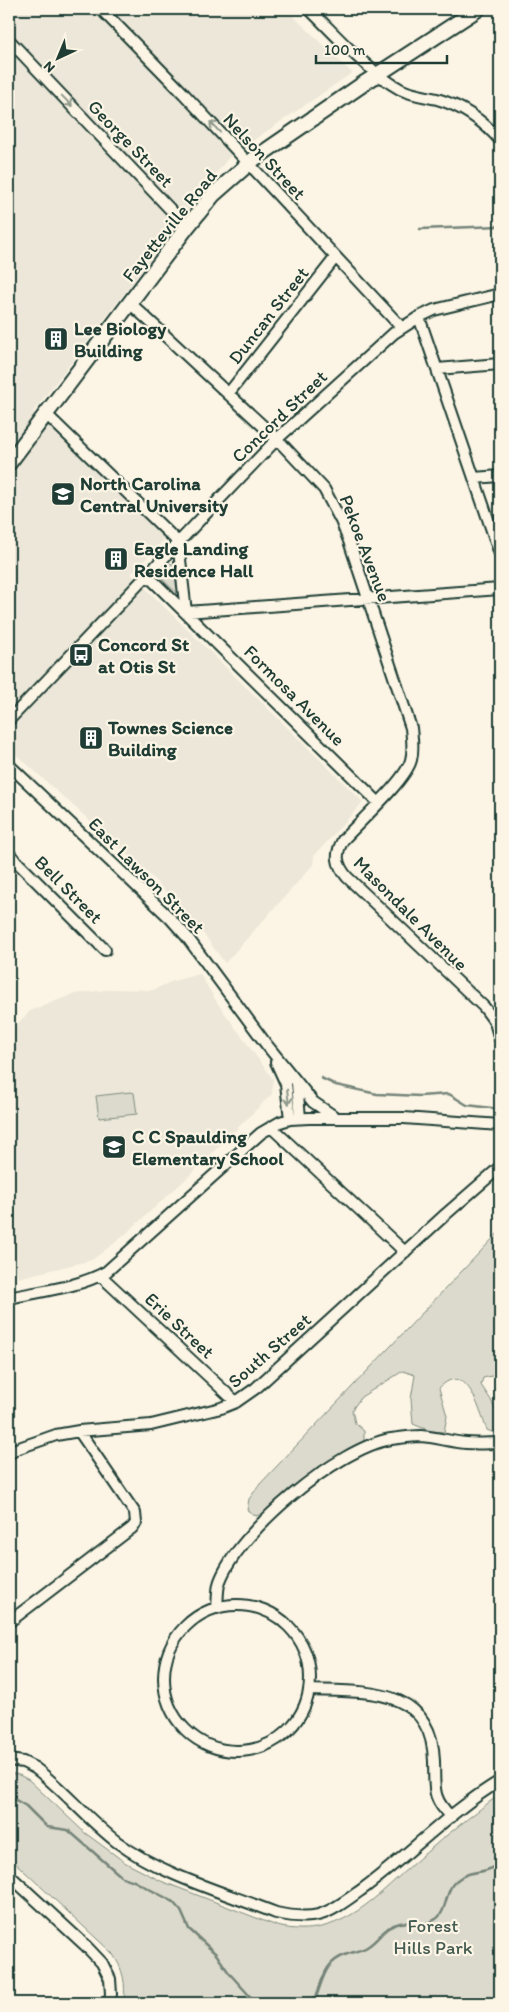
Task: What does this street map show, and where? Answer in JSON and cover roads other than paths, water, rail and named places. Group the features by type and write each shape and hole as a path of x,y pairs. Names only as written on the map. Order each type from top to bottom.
{"main road":[{"name":"Fayetteville Road","path":"9,463 213,195 248,163 378,74 478,9"}],"street":[{"name":"Nelson Street","path":"101,9 184,94 402,328"},
{"path":"309,9 378,74 412,94 438,100 462,109 490,129 500,140"},
{"name":"George Street","path":"9,40 187,227"},
{"name":"Duncan Street","path":"228,394 335,258"},
{"name":"Concord Street","path":"9,720 277,439 402,328 434,310 500,294"},
{"name":"Pekoe Avenue","path":"130,303 277,439 324,489 349,541 411,728 412,740 412,759 409,767 403,776 352,830"},
{"path":"419,317 500,554"},
{"path":"437,369 500,364"},
{"path":"46,414 178,542 186,612 500,589"},
{"path":"474,478 500,476"},
{"name":"Formosa Avenue","path":"147,575 378,802"},
{"name":"East Lawson Street","path":"9,764 171,919 312,1102 336,1117"},
{"name":"Masondale Avenue","path":"352,830 338,848 337,864 340,870 484,1007 495,1022 500,1040"},
{"name":"Bell Street","path":"9,854 105,950"},
{"name":"East Lawson Street","path":"266,1044 286,1084 290,1119"},
{"path":"297,1082 300,1118"},
{"path":"9,1298 77,1283 100,1275 117,1263 271,1126 290,1119 336,1117 404,1118 500,1126"},
{"path":"271,1126 405,1252"},
{"name":"South Street","path":"9,1454 36,1441 79,1432 151,1425 221,1408 236,1402 256,1388 500,1168"},
{"name":"Erie Street","path":"100,1275 236,1402"},
{"path":"9,1622 136,1523 134,1513 79,1432"},
{"path":"217,1608 220,1582 232,1560 249,1537 300,1488 350,1454 375,1444 415,1436 465,1443 500,1443"},
{"path":"242,1605 258,1608 273,1614 286,1624 297,1637 305,1651 309,1667 309,1690 302,1711 294,1724 282,1736 263,1746 252,1749 230,1750 209,1745 190,1733 176,1717 169,1702 165,1686 166,1665 172,1646 183,1629 199,1616 217,1608 242,1605"},
{"path":"309,1690 372,1692 389,1696 408,1706 428,1730 433,1746 435,1795 438,1803 451,1817"},
{"path":"9,1760 23,1762 35,1768 117,1842 149,1862 208,1887 285,1915 310,1916 325,1913 335,1908 500,1781"},
{"path":"9,1875 79,1939 102,1963 110,1979 111,1994 109,2003"}],"waterway":[{"path":"420,229 500,226"},
{"path":"321,1078 336,1085 377,1094 420,1096 449,1094 467,1105 500,1109"},
{"path":"9,1796 26,1806 47,1827 68,1830 122,1877 134,1881 172,1901 181,1911 189,1929 216,1954 229,1973 256,2003"},
{"path":"299,2003 316,1997 326,1972 338,1958 362,1950 394,1925 404,1922 423,1924 434,1920 444,1908 453,1884 465,1876 494,1867 500,1862"}],"place":[{"name":"Lee Biology Building","path":"56,339"},
{"name":"North Carolina Central University","path":"63,494"},
{"name":"Eagle Landing Residence Hall","path":"116,559"},
{"name":"Concord St at Otis St","path":"81,655"},
{"name":"Townes Science Building","path":"91,738"},
{"name":"C C Spaulding Elementary School","path":"114,1147"}],"park label":[{"name":"Forest Hills Park","path":"433,1936"}]}
